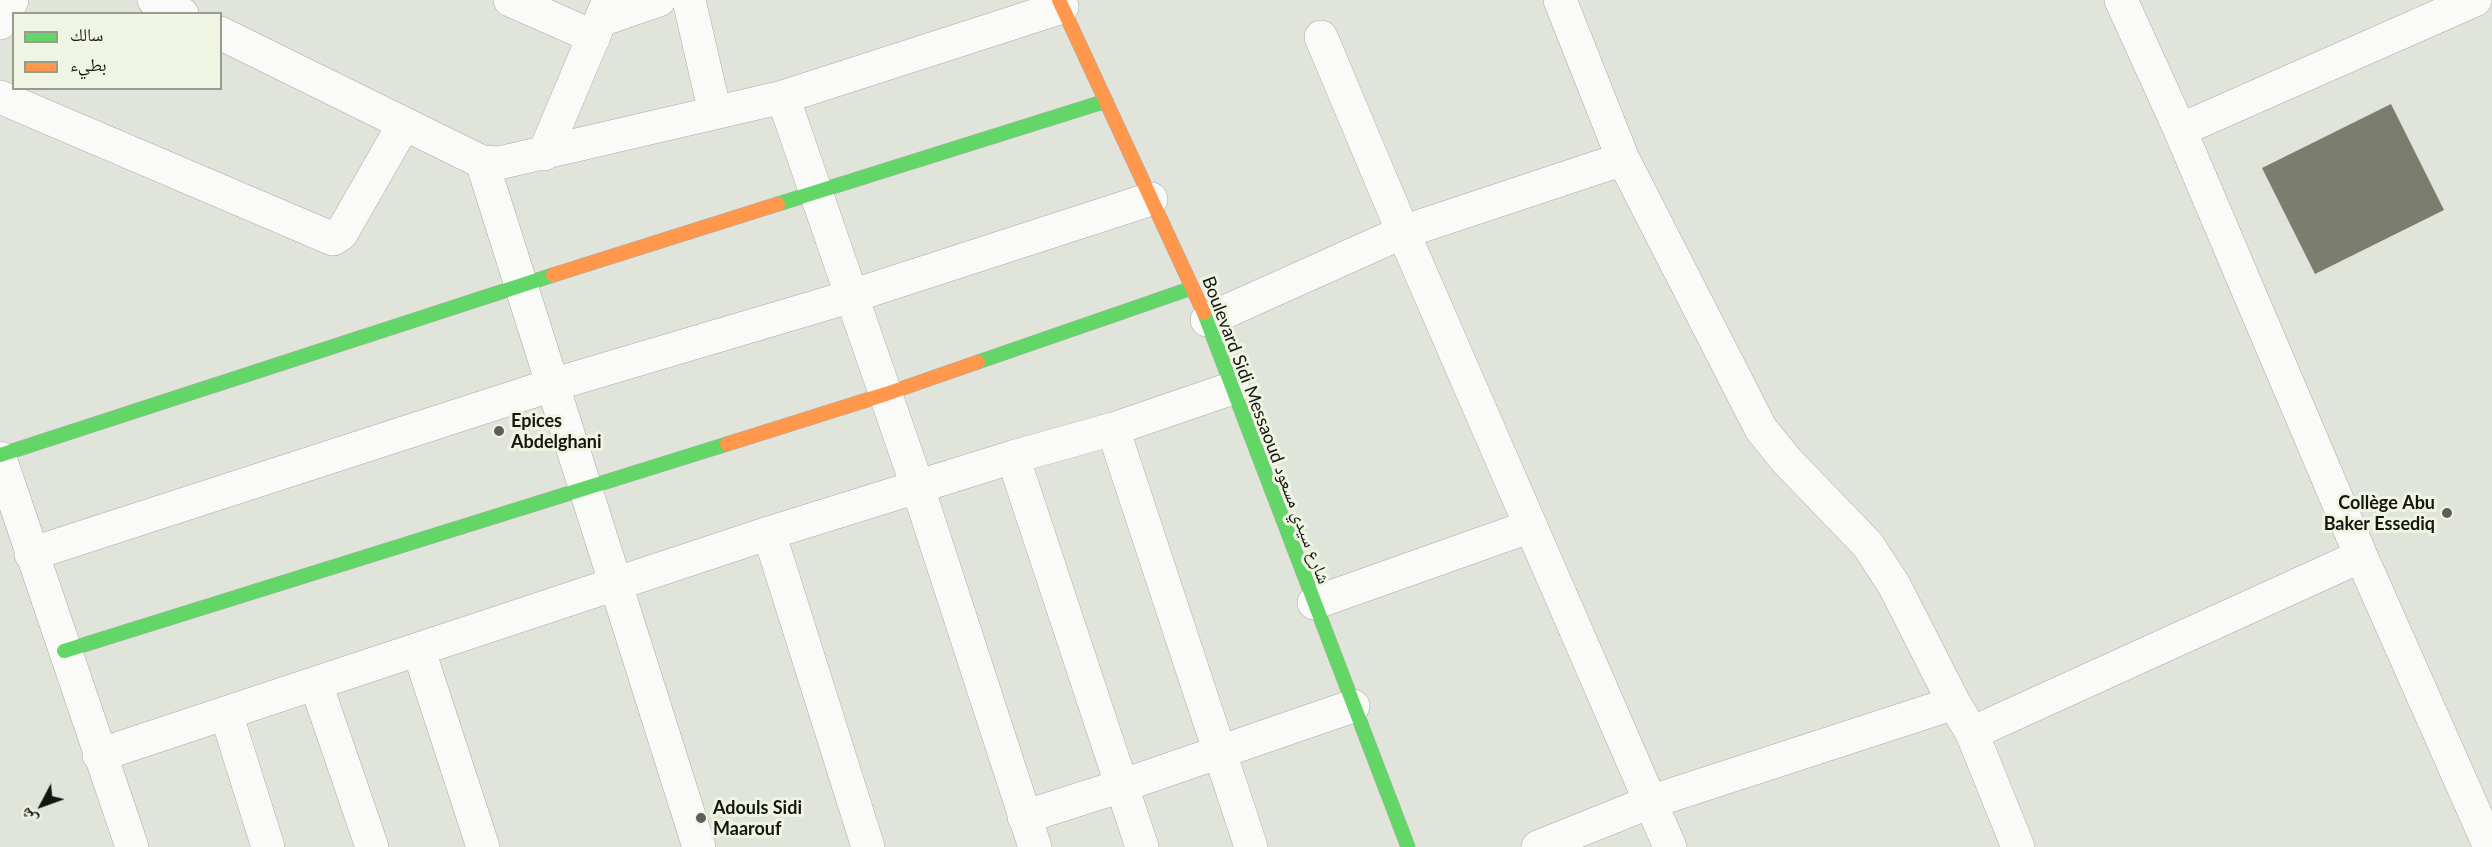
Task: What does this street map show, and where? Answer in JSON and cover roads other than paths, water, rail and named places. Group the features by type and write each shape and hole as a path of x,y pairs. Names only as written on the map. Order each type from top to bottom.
{"street":[{"path":"0,23 12,0"},
{"path":"154,0 178,12"},
{"path":"510,0 601,19 659,0"},
{"path":"689,0 715,113"},
{"path":"1560,0 1623,159 1761,429 1787,461 1868,545 1894,585 1953,703 1972,733 2018,847"},
{"path":"2121,0 2180,130 2361,556 2490,847"},
{"path":"2180,130 2475,0"},
{"path":"222,34 482,162 499,163 783,97 1061,4"},
{"name":"Boulevard Sidi Messaoud شارع سيدي مسعود","path":"1061,4 1207,320 1408,847"},
{"path":"544,154 601,19"},
{"path":"1321,37 1403,232 1670,847"},
{"path":"0,97 333,239 341,234 404,124"},
{"path":"783,97 918,488 1035,847"},
{"path":"132,847 0,457 521,285 817,194 1106,101"},
{"path":"1207,320 1403,232 1623,159"},
{"path":"482,162 699,847"},
{"path":"32,554 552,385 852,296 1151,199"},
{"path":"64,651 886,394 1192,288"},
{"path":"99,755 419,651 614,583 1013,457 1113,429 1233,388"},
{"path":"1113,429 1251,847"},
{"path":"1013,457 1142,847"},
{"path":"1314,603 1531,526"},
{"path":"769,533 868,847"},
{"path":"1972,733 2361,556"},
{"path":"419,651 483,847"},
{"path":"316,684 372,847"},
{"path":"1538,847 1650,802 1953,703"},
{"path":"1024,817 1353,706"},
{"path":"226,714 268,847"}],"place":[{"name":"Epices Abdelghani","path":"499,431"},
{"name":"Collège Abu Baker Essediq","path":"2447,513"},
{"name":"Adouls Sidi Maarouf","path":"701,818"}]}
